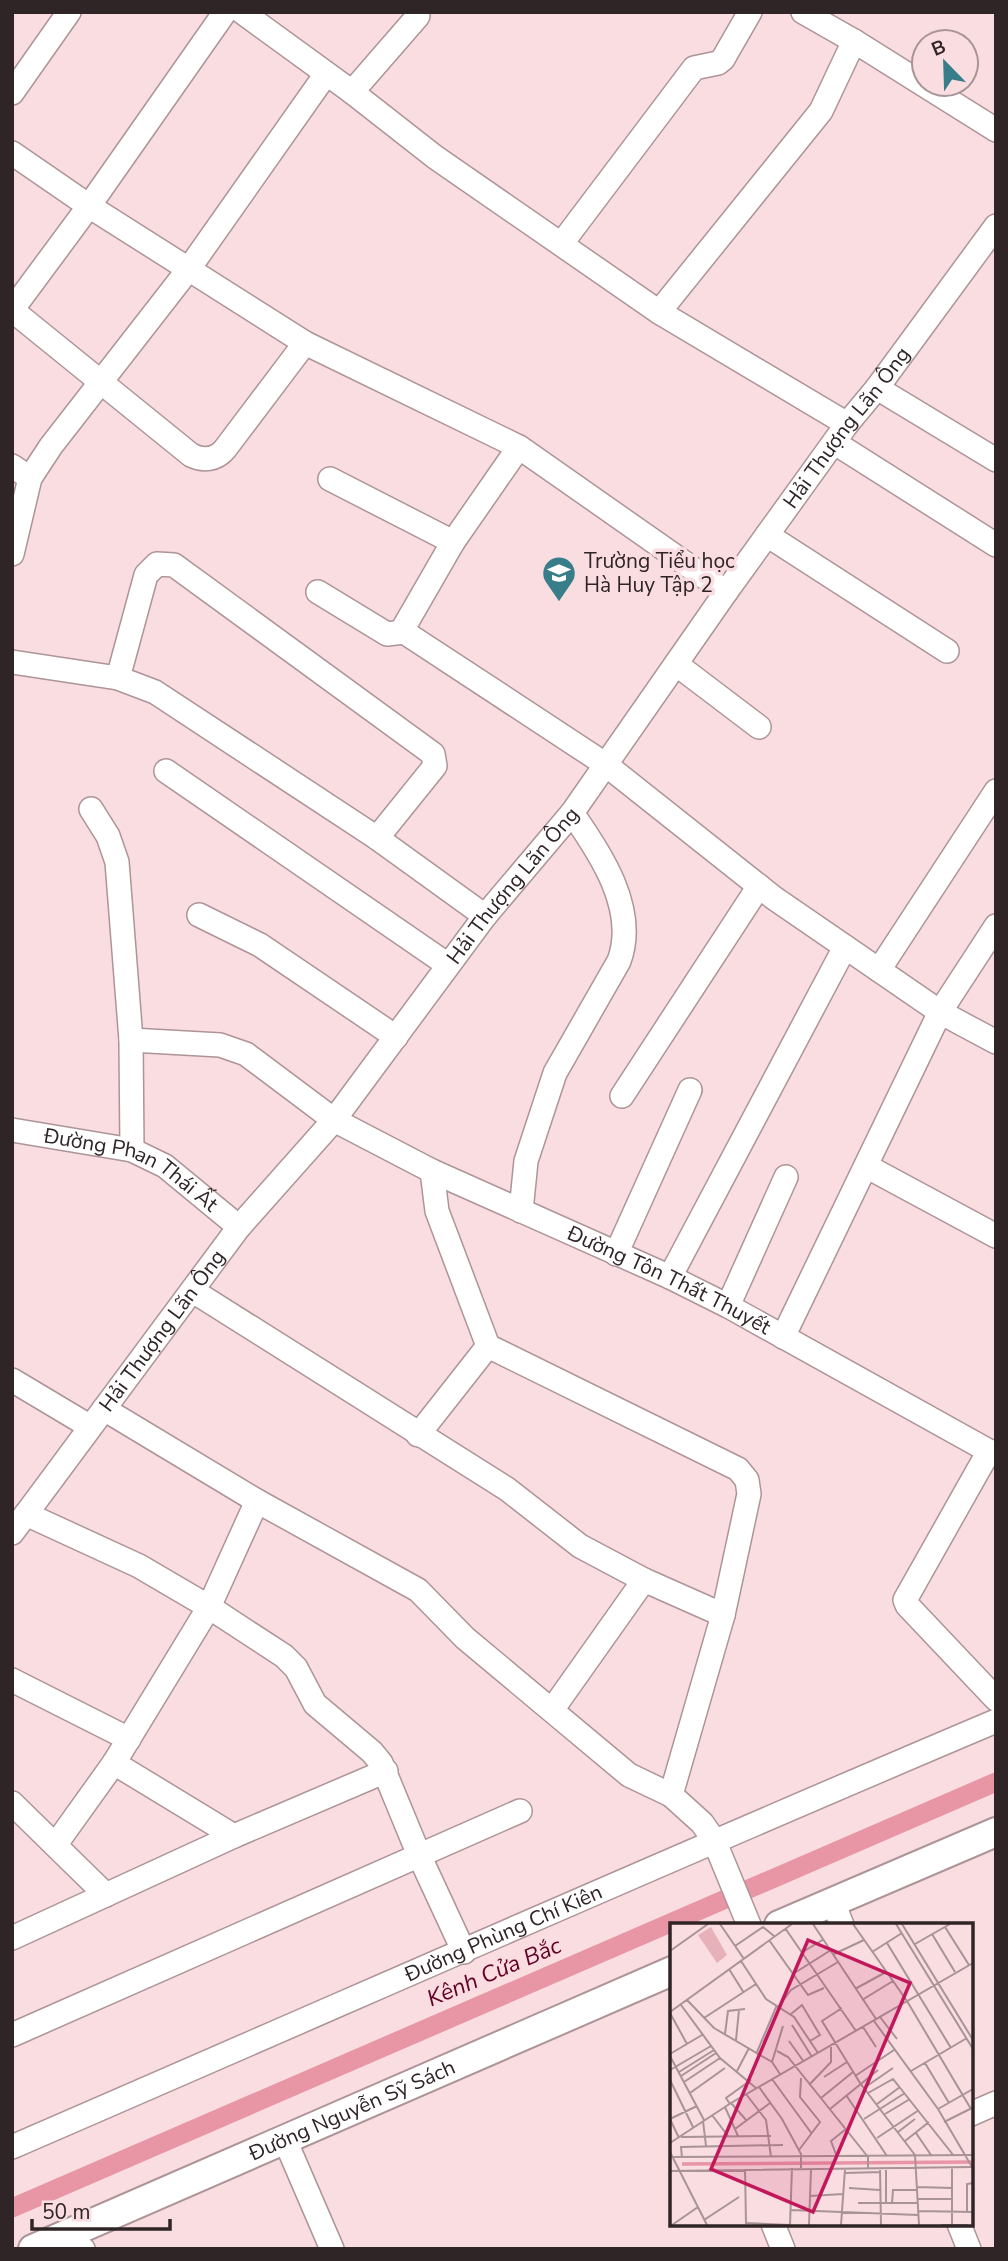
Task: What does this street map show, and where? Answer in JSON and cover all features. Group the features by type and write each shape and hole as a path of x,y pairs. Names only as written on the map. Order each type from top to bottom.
{"main road":[{"path":"790,1923 837,1914 996,1832"},
{"name":"Đường Nguyễn Sỹ Sách","path":"33,2249 71,2245 285,2140 670,1972"}],"street":[{"path":"12,93 69,12"},
{"path":"225,12 89,206 12,310 191,455 204,459 225,449 305,343"},
{"path":"242,12 268,19 326,74 435,157 659,312 841,433 996,545"},
{"path":"562,243 695,68 718,63 723,59 750,12"},
{"path":"803,12 996,130"},
{"path":"352,92 418,16"},
{"path":"659,312 821,111 854,41"},
{"path":"12,554 21,472 51,446 188,270 326,74"},
{"path":"12,153 89,206 305,343 519,447 726,592"},
{"name":"Hải Thượng Lãn Ông","path":"12,1532 239,1227 334,1120 447,965 572,813 726,592 996,226"},
{"path":"877,388 996,460"},
{"path":"404,632 404,627 453,542 519,447"},
{"path":"330,479 453,542"},
{"path":"767,536 947,651"},
{"path":"118,678 146,575 157,564 174,565 433,754 435,766 377,838"},
{"path":"318,592 387,634 404,632 605,764 759,886 845,947 940,1013 994,1037"},
{"path":"12,662 118,678 138,684 170,701 377,838 485,916"},
{"path":"676,663 759,727"},
{"path":"166,771 447,965"},
{"path":"879,970 996,791"},
{"path":"91,809 108,836 117,862 131,1040 132,1150"},
{"path":"521,1211 526,1161 555,1073 620,961 625,945 624,920 612,881 603,861 572,813"},
{"path":"622,1096 759,886"},
{"path":"199,915 260,945 396,1037"},
{"path":"783,1337 940,1013 996,926"},
{"path":"670,1277 845,947"},
{"name":"Đường Tôn Thất Thuyết","path":"131,1040 230,1047 246,1054 334,1120 432,1171 670,1277 728,1306 992,1453"},
{"path":"616,1254 690,1090"},
{"name":"Đường Phan Thái Ất","path":"12,1130 132,1150 165,1166 239,1227"},
{"path":"866,1167 996,1236"},
{"path":"432,1171 437,1211 488,1346 738,1469 744,1474 749,1487 723,1615 671,1795"},
{"path":"728,1306 786,1177"},
{"path":"192,1291 507,1489 580,1546 644,1580 723,1615"},
{"path":"418,1435 488,1346"},
{"path":"14,1383 97,1418 257,1501 418,1590 465,1638 629,1775 671,1795 702,1823 718,1851 747,1919"},
{"path":"992,1453 905,1600 996,1699"},
{"path":"56,1844 114,1763 209,1607 257,1501"},
{"path":"26,1514 113,1553 209,1607 290,1662 301,1676 315,1704 372,1752 386,1771 419,1855 464,1952"},
{"path":"552,1710 644,1580"},
{"path":"12,1680 129,1739"},
{"name":"Đường Phùng Chí Kiên","path":"12,2147 464,1952 718,1851 996,1721"},
{"path":"114,1763 234,1836"},
{"path":"18,1929 106,1895 234,1836 386,1771"},
{"path":"12,1803 106,1895"},
{"path":"12,2035 520,1811"},
{"path":"973,2113 996,2103"},
{"path":"285,2140 331,2249"},
{"path":"774,2226 783,2249"},
{"path":"960,2226 969,2249"}],"waterway":[{"name":"Kênh Cửa Bắc","path":"670,1923 996,1782"},
{"name":"Kênh Cửa Bắc","path":"12,2208 670,1923"}],"place":[{"name":"Trường Tiểu học Hà Huy Tập 2","path":"559,603"}]}
